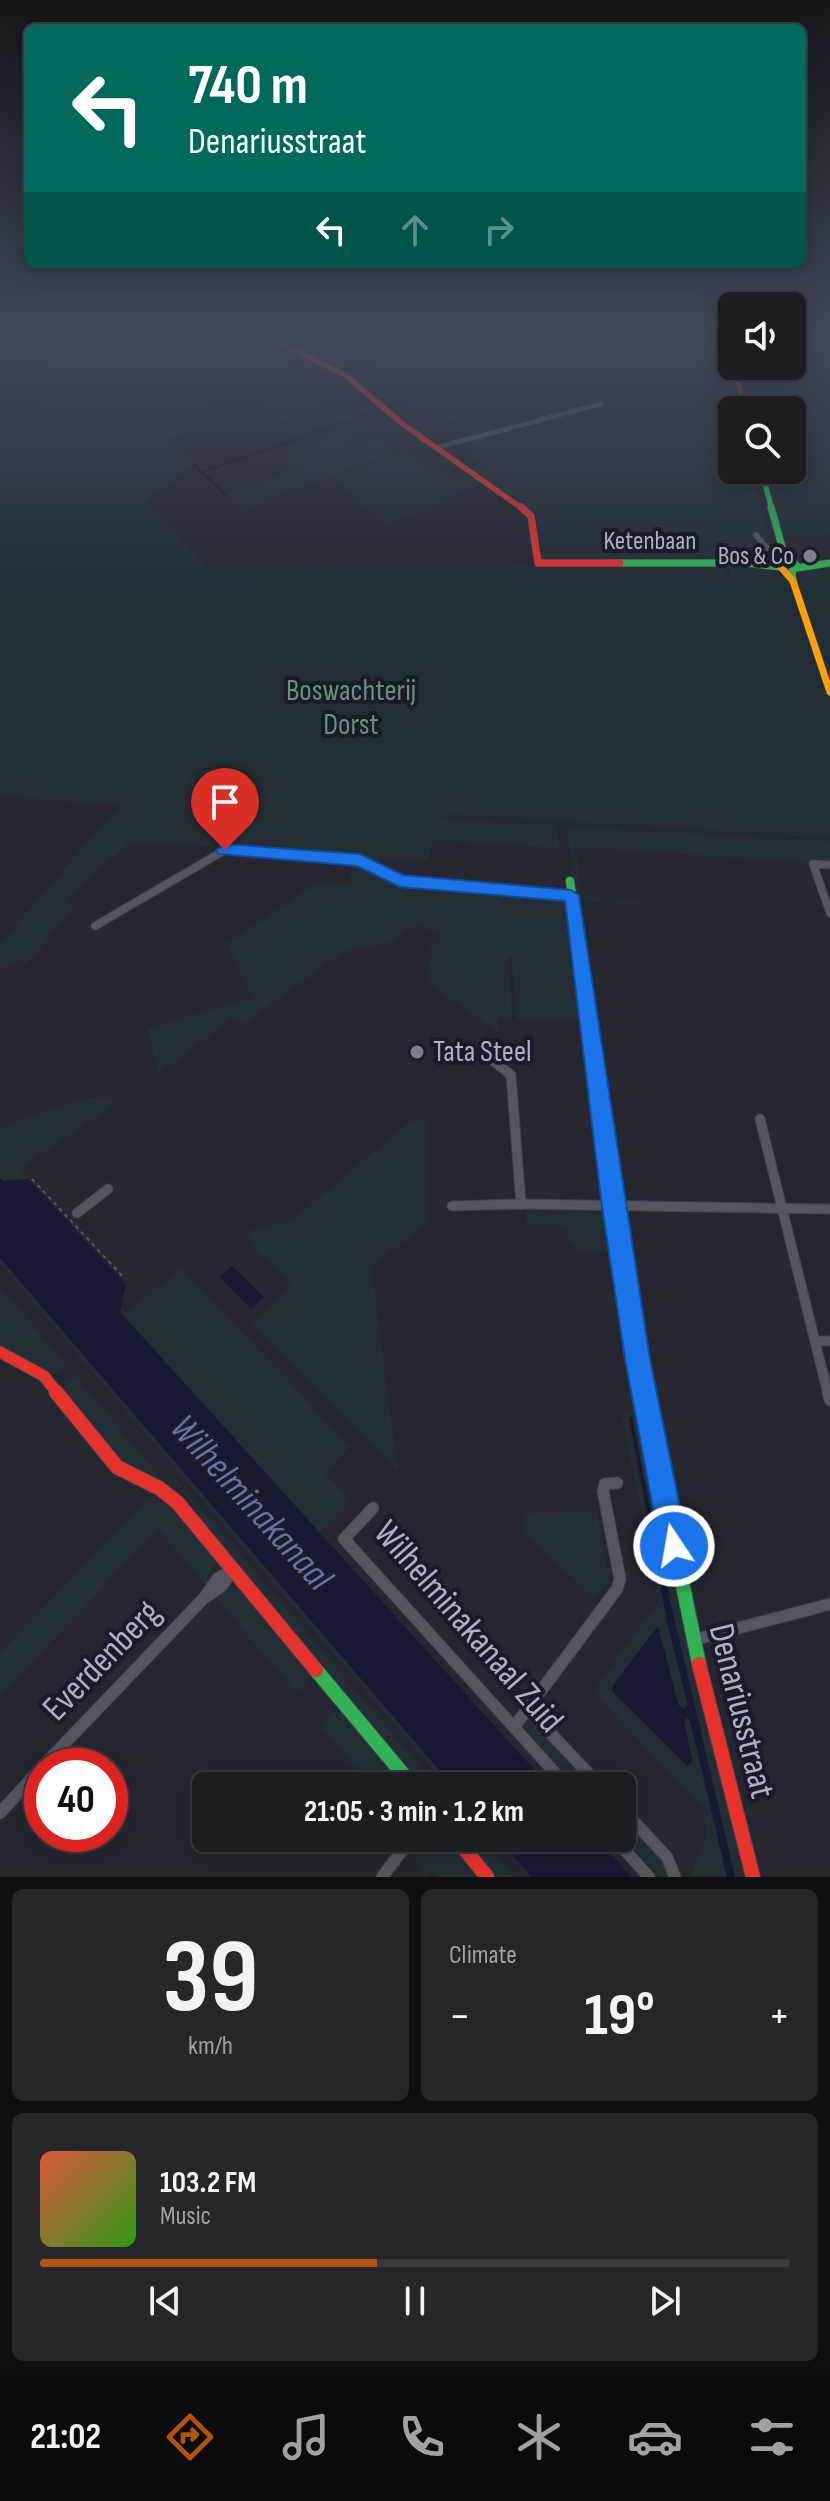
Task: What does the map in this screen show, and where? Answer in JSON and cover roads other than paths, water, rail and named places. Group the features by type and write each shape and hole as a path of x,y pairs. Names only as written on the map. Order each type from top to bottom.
{"street":[{"path":"405,424 435,448 527,424"},
{"name":"Ketenbaan","path":"435,448 528,512 538,563 761,564 789,568 830,563"},
{"path":"765,484 783,550 830,692"},
{"path":"756,535 770,552 761,564"},
{"path":"95,926 225,850 360,860 400,881 571,896"},
{"path":"830,865 813,864 830,913"},
{"name":"Denariusstraat","path":"570,881 642,1389 693,1640 753,1877"},
{"path":"492,1060 511,1075 521,1204"},
{"path":"760,1119 830,1400"},
{"path":"77,1213 108,1189"},
{"path":"452,1206 521,1204 830,1209"},
{"path":"816,1341 830,1341"},
{"path":"0,1352 44,1376 117,1467 169,1495 401,1772"},
{"path":"514,1727 617,1589 620,1579 603,1491 605,1484 617,1483"},
{"name":"Wilhelminakanaal Zuid","path":"373,1508 344,1539 554,1772"},
{"name":"Everdenberg","path":"60,1748 204,1598 222,1586 232,1571"},
{"path":"693,1640 830,1604"},
{"name":"Wilhelminakanaal Zuid","path":"527,1708 587,1772"},
{"name":"Everdenberg","path":"0,1813 24,1787"},
{"path":"636,1824 667,1857 675,1877"},
{"path":"382,1877 401,1852"},
{"path":"467,1852 487,1877"},
{"path":"627,1852 649,1877"}],"water":[{"name":"Wilhelminakanaal","path":"0,1178 3,1181 28,1179 126,1284 120,1312 536,1772 441,1772 0,1258"},
{"path":"232,1266 264,1297 251,1309 219,1277"},
{"path":"629,1415 735,1877 727,1877 690,1720 687,1718 684,1721 692,1760 688,1766 612,1691 613,1685 658,1626 678,1704 683,1709 688,1705 667,1622"},
{"path":"510,1852 609,1852 632,1877 532,1877"}],"waterway":[{"path":"202,472 341,424"},
{"path":"194,465 225,494"}],"railway":[{"path":"32,1179 125,1279"}],"place":[{"name":"Bos & Co","path":"810,556"},
{"name":"Tata Steel","path":"417,1052"}],"park label":[{"name":"Boswachterij Dorst","path":"351,708"}]}
